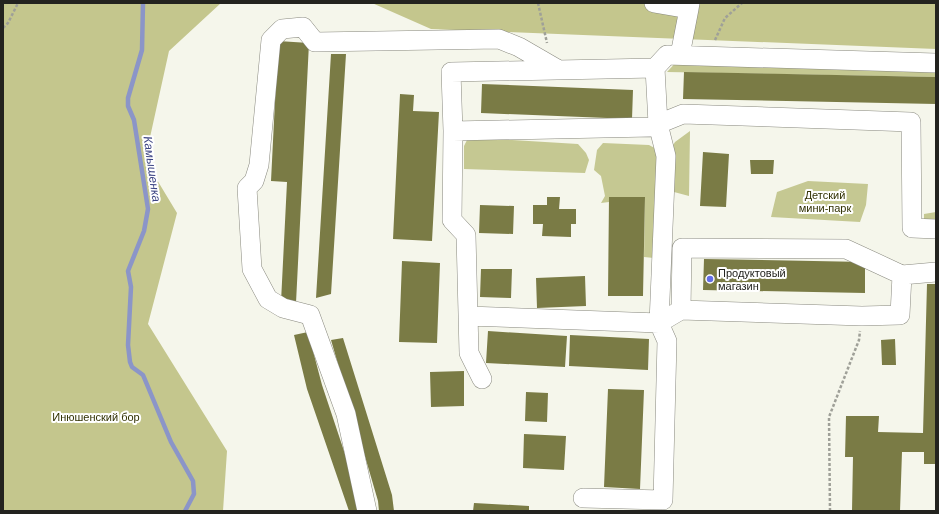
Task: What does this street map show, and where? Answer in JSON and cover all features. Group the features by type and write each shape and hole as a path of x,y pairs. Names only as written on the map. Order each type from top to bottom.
{"lane":[{"path":"654,3 689,6 680,55"},
{"path":"367,511 346,414 310,315 283,308 268,299 252,269 247,188 254,180 259,164 271,40 282,29 303,27 315,42 499,39 519,47 554,68"},
{"path":"482,380 469,353 466,236 452,220 454,131 451,72 554,68 655,68 668,55 936,63"},
{"path":"584,498 663,500 667,341 659,323 666,156 658,124 655,68"},
{"path":"454,131 651,127 683,114 911,122 912,228 936,229"},
{"path":"681,310 682,248 846,249 902,275 936,272"},
{"path":"468,316 659,323 681,310 862,316 900,315 902,275"}],"path":[{"path":"3,28 8,23 18,3"},
{"path":"538,3 554,68"},
{"path":"708,56 725,18 742,3"},
{"path":"830,511 829,417 859,340 862,316"}],"green space":[{"name":"Инюшенский бор","path":"3,3 221,3 169,51 145,160 177,213 148,324 227,451 223,511 3,511"},
{"path":"372,3 936,3 936,49 431,29"},
{"path":"680,58 936,65 936,77 667,72"},
{"path":"690,131 689,196 674,192 669,188 670,150 675,142"},
{"path":"478,138 578,144 586,153 589,160 585,173 464,169 464,146 467,140"},
{"path":"603,143 649,145 660,151 654,258 644,257 645,197 609,197 609,202 601,203 605,196 601,176 594,170 597,150"},
{"name":"Детский мини-парк","path":"808,181 868,184 866,205 860,222 771,217 777,192"},
{"path":"936,212 936,220 924,219 924,214"}],"building":[{"path":"278,41 309,43 296,303 281,302 287,182 271,181"},
{"path":"331,54 346,54 331,294 316,298"},
{"path":"684,72 936,77 936,104 683,99"},
{"path":"482,84 633,90 632,119 481,113"},
{"path":"400,94 414,95 413,111 439,112 432,241 393,239"},
{"path":"703,152 729,154 726,207 700,206"},
{"path":"750,160 774,160 773,174 751,174"},
{"path":"547,197 560,197 559,209 576,209 576,224 571,224 571,237 542,236 543,224 533,224 533,205 547,205"},
{"path":"609,197 645,197 643,296 608,296"},
{"path":"480,205 514,206 513,234 479,233"},
{"path":"704,259 865,262 865,293 703,290"},
{"path":"402,261 440,263 437,343 399,342"},
{"path":"481,269 512,269 511,298 480,297"},
{"path":"585,276 586,306 537,308 536,278"},
{"path":"927,284 936,284 936,464 924,464 924,452 902,452 900,511 852,511 853,457 845,457 846,416 879,416 878,432 923,433"},
{"path":"488,331 567,336 565,367 486,363"},
{"path":"308,332 322,385 364,511 349,511 307,389 294,335"},
{"path":"570,335 649,339 648,370 569,366"},
{"path":"343,338 392,495 394,511 379,511 378,501 331,340"},
{"path":"895,339 896,365 882,365 881,340"},
{"path":"464,371 464,406 431,407 430,372"},
{"path":"608,389 644,390 640,489 604,487"},
{"path":"526,392 548,393 547,422 525,421"},
{"path":"524,434 566,436 564,470 523,468"},
{"path":"474,503 529,506 529,511 473,511"}],"waterway":[{"name":"Камышенка","path":"143,3 142,50 128,98 128,106 134,120 148,209 144,231 128,271 131,287 128,345 132,367 143,375 171,442 193,481 194,494 185,511"}],"place":[{"name":"Продуктовый магазин","path":"710,279"}]}
